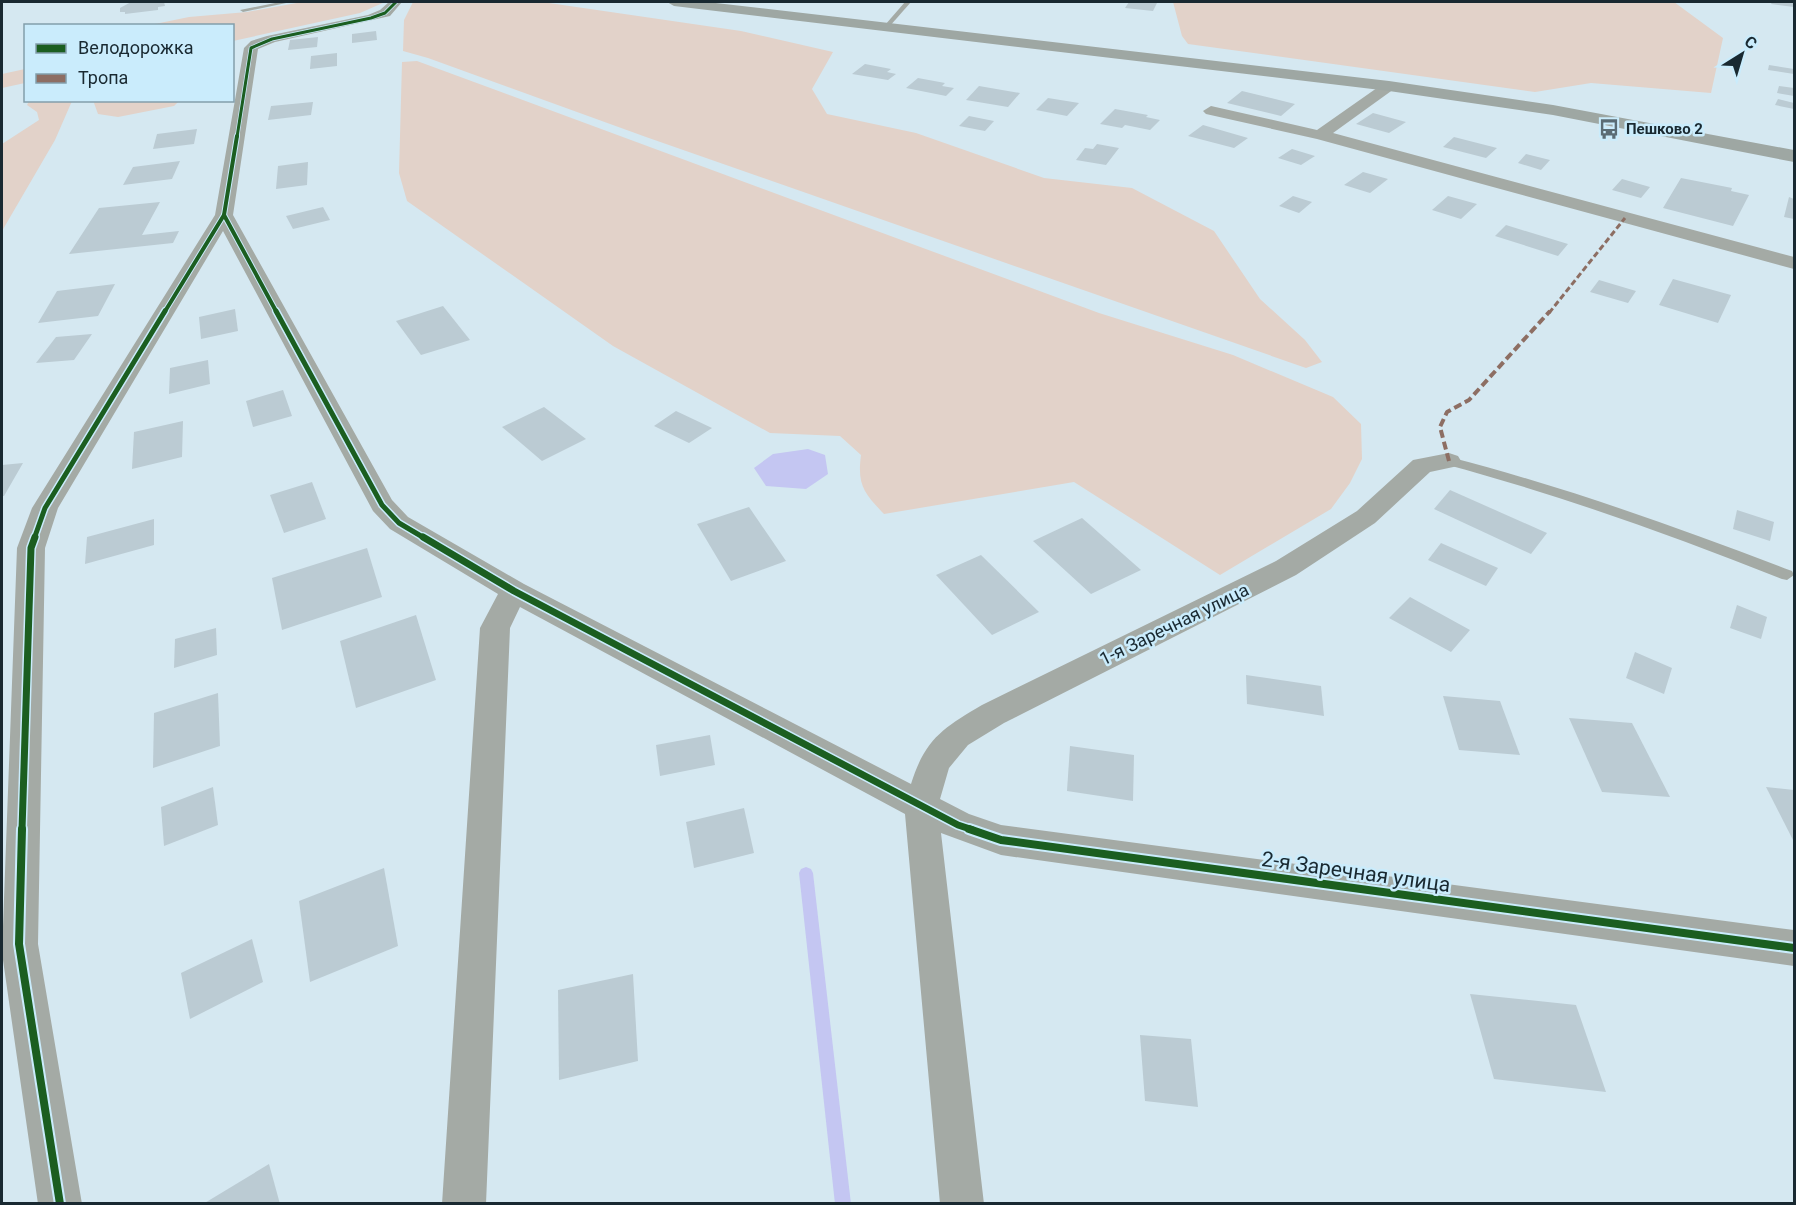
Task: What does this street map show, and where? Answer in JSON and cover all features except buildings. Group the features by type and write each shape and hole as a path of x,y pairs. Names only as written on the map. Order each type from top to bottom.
{"highway":[{"path":"674,2 1389,86 1553,110 1794,156"}],"street":[{"path":"60,1203 19,944 31,548 45,508 224,215 251,48 272,39 371,18 385,13 396,2"},
{"path":"1320,135 1389,86"},
{"path":"1211,111 1320,135 1794,263"},
{"name":"2-я Заречная улица","path":"224,215 382,505 399,523 514,591 958,825 1001,840 1794,948"},
{"name":"1-я Заречная улица","path":"921,805 934,762 957,736 993,714 1286,568 1366,517 1422,466 1449,461"},
{"path":"464,1203 495,628 514,591"},
{"path":"921,805 962,1203"}],"lane":[{"path":"243,10 288,2"},
{"path":"887,26 908,2"},
{"path":"1449,461 1494,472 1666,527 1787,574"}],"shaded area":[{"path":"302,2 385,2 360,13 234,41 234,24 155,24 189,17 247,12"},
{"path":"413,2 542,2 741,31 833,52 812,89 827,114 916,133 1044,178 1132,188 1214,231 1260,299 1305,340 1322,362 1306,368 403,51 404,20"},
{"path":"1173,2 1674,2 1723,38 1711,93 1591,83 1535,92 1188,44 1182,36"},
{"path":"417,61 1099,313 1233,355 1333,397 1361,424 1362,459 1350,483 1331,509 1220,575 1074,482 884,514 871,500 861,481 861,455 840,436 770,433 613,346 407,201 399,173 402,62"},
{"path":"24,69 24,83 2,88 2,74"},
{"path":"28,102 72,102 55,140 2,231 2,144 39,120 37,112 27,105"},
{"path":"178,102 174,106 118,117 98,114 94,103"}],"water":[{"path":"808,449 825,455 828,474 806,489 766,486 754,468 773,454"}],"waterway":[{"path":"806,873 843,1204"}],"marked path":[{"path":"1449,461 1440,427 1447,412 1469,400 1553,308 1625,218"}],"cycle path":[{"path":"60,1204 19,944 31,548 45,508 224,215 251,48 272,39 371,18 385,13 396,2"},
{"path":"224,215 382,505 399,523 514,591 958,825 1001,840 1794,948"}],"place":[{"name":"Пешково 2","path":"1609,129"}]}
